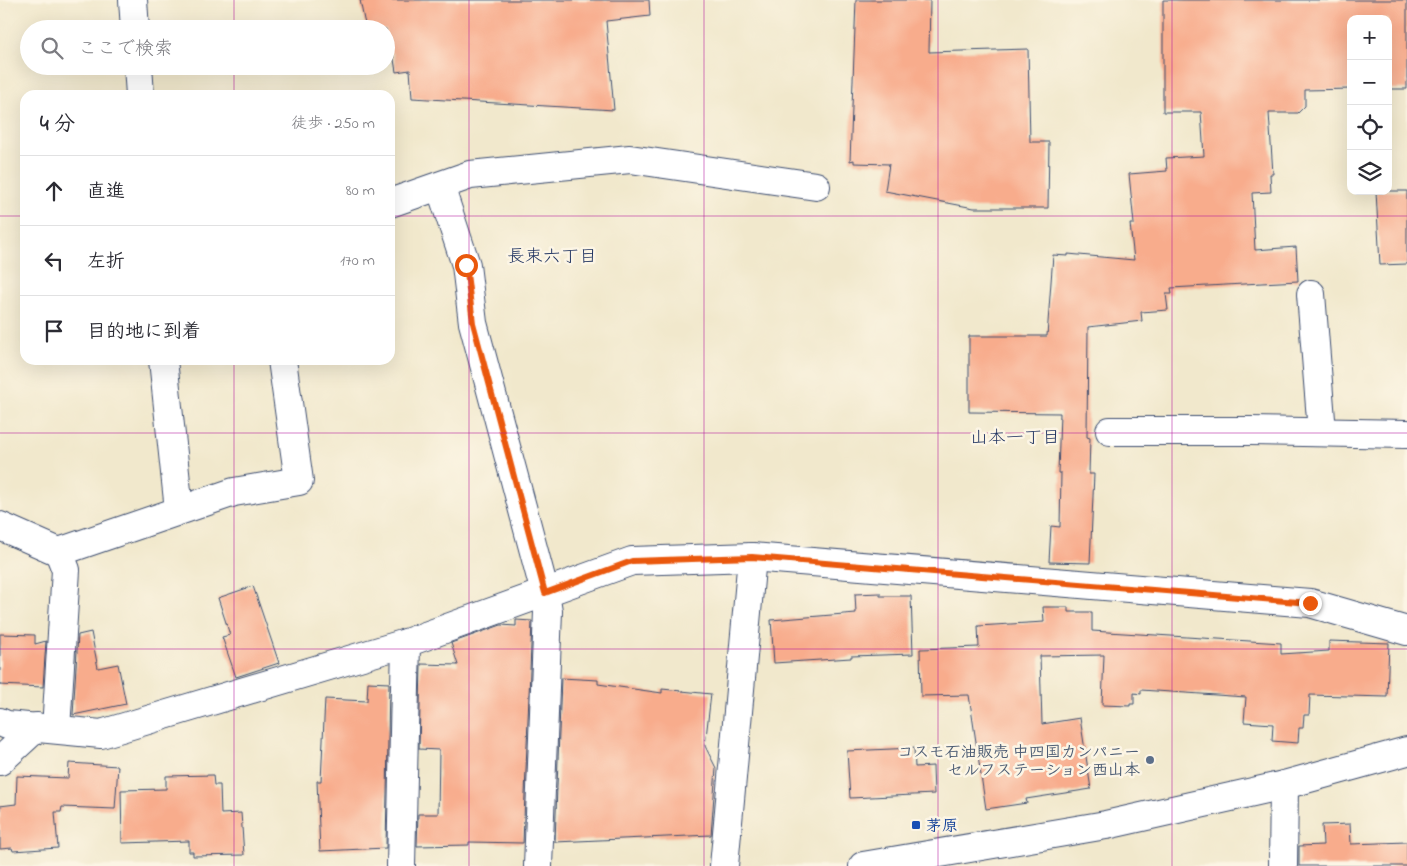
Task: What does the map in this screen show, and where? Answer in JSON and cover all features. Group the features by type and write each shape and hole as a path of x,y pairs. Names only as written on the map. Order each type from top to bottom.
{"street":[{"path":"133,0 134,20"},
{"path":"139,75 140,90"},
{"path":"395,201 470,175 630,159 816,186"},
{"path":"440,186 466,265 473,323 545,593 548,611 538,866"},
{"path":"1311,294 1322,432"},
{"path":"164,365 179,510"},
{"path":"0,526 59,552 234,492 299,481 283,365"},
{"path":"1110,431 1407,434"},
{"path":"0,761 46,728 66,570 59,552"},
{"path":"724,866 752,557"},
{"path":"0,722 7,725 101,734 406,643 632,561 752,557 1310,603 1407,631"},
{"path":"401,866 406,643"},
{"path":"863,866 1106,825 1284,785 1407,751"},
{"path":"1284,785 1284,866"}],"building":[{"path":"360,0 649,0 650,16 606,21 614,110 412,98 410,70 396,72 395,20 364,20"},
{"path":"856,0 930,0 929,52 1028,49 1030,142 1049,142 1048,208 974,208 885,191 889,164 854,163 854,160 850,161"},
{"path":"1163,0 1407,0 1407,89 1392,89 1392,15 1347,15 1347,89 1305,90 1305,106 1298,113 1269,113 1273,174 1270,174 1271,192 1252,193 1255,250 1296,247 1298,281 1171,288 1172,294 1166,294 1168,310 1141,312 1142,321 1088,327 1087,437 1090,438 1089,474 1094,474 1090,563 1049,562 1051,526 1060,527 1061,473 1058,473 1060,413 969,412 969,336 1047,336 1053,255 1068,256 1068,254 1134,260 1130,224 1134,224 1129,174 1167,171 1166,158 1204,156 1201,112 1163,112"},
{"path":"1392,191 1407,191 1407,264 1380,265 1376,195 1392,195"},
{"path":"253,586 279,663 236,677 222,637 230,635 218,598"},
{"path":"880,593 880,596 911,596 913,654 851,656 851,658 774,663 771,620 856,613 855,594"},
{"path":"1043,607 1068,607 1068,612 1092,612 1092,631 1281,643 1281,654 1329,651 1329,641 1389,643 1387,697 1310,695 1309,715 1304,715 1303,728 1299,728 1298,743 1272,741 1273,724 1244,722 1246,697 1141,690 1141,694 1134,693 1134,704 1130,704 1130,706 1102,705 1104,655 1040,656 1042,724 1080,718 1091,789 1026,799 1027,803 986,809 969,695 921,696 920,649 979,647 978,626 1044,622"},
{"path":"516,620 532,621 523,843 469,842 469,845 417,846 418,814 438,814 439,750 419,749 421,664 458,665 451,643 501,625 516,626"},
{"path":"91,632 98,668 118,664 126,704 73,715 78,635"},
{"path":"0,634 35,635 35,644 46,641 43,687 0,685"},
{"path":"561,678 598,680 598,684 662,693 662,689 711,694 705,746 716,768 711,835 555,842"},
{"path":"368,682 389,683 386,848 320,851 317,781 321,781 325,699 367,701"},
{"path":"914,748 915,767 933,766 934,794 850,798 847,751"},
{"path":"69,763 118,766 115,809 62,807 61,812 55,812 58,848 13,851 12,848 0,849 0,806 16,804 17,776 68,778"},
{"path":"213,775 214,785 220,785 221,814 241,813 244,855 193,856 193,852 189,852 189,841 122,843 121,790 166,789 166,776"},
{"path":"1350,824 1351,844 1407,842 1407,866 1299,866 1299,846 1323,845 1322,825"}],"place":[{"name":"コスモ石油販売 中四国カンパニー セルフステーション西山本","path":"1150,760"},
{"name":"茅原","path":"916,825"}],"district":[{"name":"長束六丁目","path":"552,256"},
{"name":"山本一丁目","path":"1015,437"}],"route":[{"path":"466,265 473,323 502,438 545,593 632,561 752,557 1310,603"}]}
